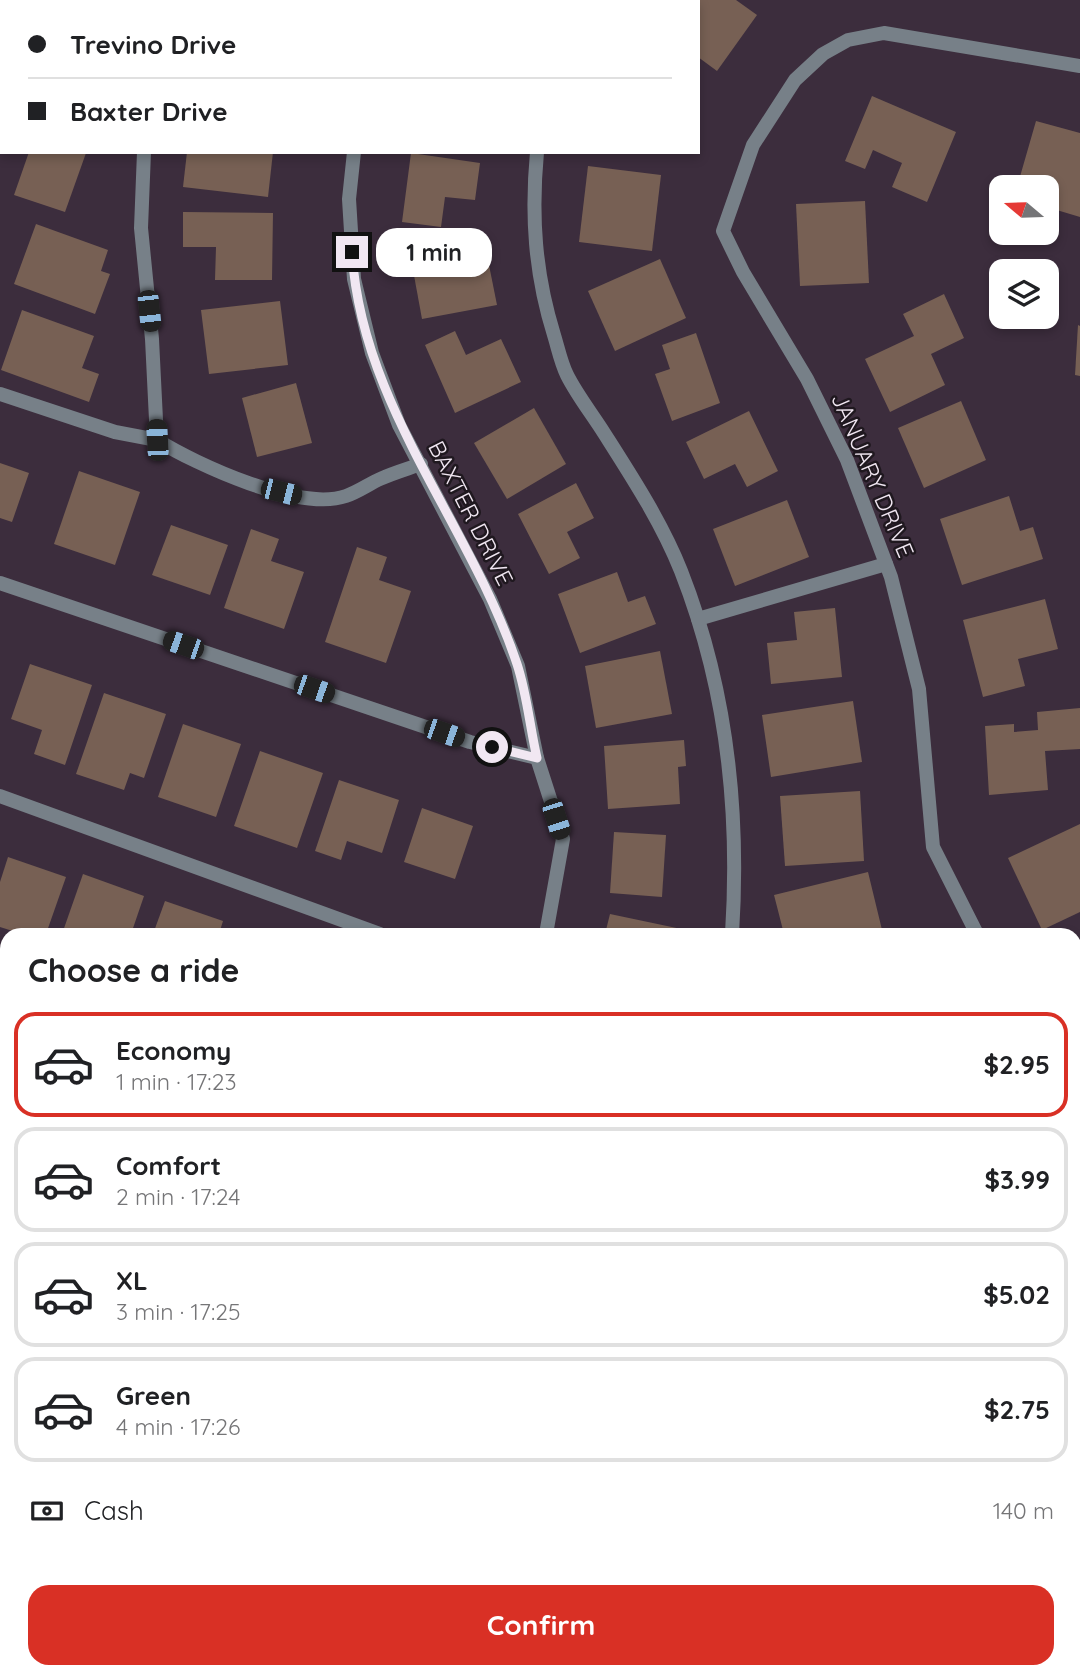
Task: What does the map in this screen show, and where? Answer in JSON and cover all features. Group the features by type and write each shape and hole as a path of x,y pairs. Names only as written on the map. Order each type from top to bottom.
{"street":[{"name":"JANUARY DRIVE","path":"974,928 933,847 919,689 886,564 847,460 807,379 743,272 723,231 753,145 795,80 823,54 848,40 884,33 1080,66"},
{"path":"144,154 141,228 152,339 157,440"},
{"name":"BAXTER DRIVE","path":"354,154 349,199 354,279 372,353 399,425 490,599 518,666 537,758 563,839 547,928"},
{"path":"537,154 532,203 536,258 546,308 567,375 634,479 680,569 706,643 726,732 736,870 732,928"},
{"path":"0,394 115,432 157,440 210,468 261,488 301,497 344,497 381,478 421,464"},
{"path":"698,618 886,564"},
{"path":"0,583 470,742 537,758"},
{"path":"0,796 363,928"}],"building":[{"path":"700,0 736,0 757,15 717,71 700,58"},
{"path":"872,96 956,132 927,202 892,187 902,163 873,150 865,169 845,161"},
{"path":"1036,121 1080,133 1080,217 1059,211 1059,175 1020,175"},
{"path":"28,154 86,154 65,212 14,195"},
{"path":"187,154 273,154 268,197 183,187"},
{"path":"411,154 480,163 475,200 445,197 441,227 402,222"},
{"path":"588,166 661,175 652,251 579,242"},
{"path":"865,201 869,283 800,286 796,204"},
{"path":"183,212 273,213 272,280 215,280 216,247 183,247"},
{"path":"36,224 108,250 101,271 110,274 95,314 14,284"},
{"path":"485,245 497,305 422,319 411,259"},
{"path":"660,259 686,318 615,351 588,291"},
{"path":"944,294 964,338 931,354 945,385 890,412 865,359 914,336 903,314"},
{"path":"280,301 288,365 209,374 201,310"},
{"path":"22,310 94,336 82,368 99,374 89,402 1,370"},
{"path":"1078,325 1080,326 1080,376 1075,375"},
{"path":"455,331 466,355 501,339 521,382 455,413 425,345"},
{"path":"696,333 720,403 672,421 655,374 670,369 662,345"},
{"path":"296,383 312,443 257,457 242,398"},
{"path":"961,401 986,460 924,488 898,428"},
{"path":"534,408 566,464 507,499 474,443"},
{"path":"749,411 778,471 747,487 735,464 704,479 686,442"},
{"path":"0,463 29,473 12,522 0,518"},
{"path":"79,471 140,492 115,565 54,544"},
{"path":"576,483 594,518 567,532 580,558 549,574 518,514"},
{"path":"1009,496 1020,531 1033,527 1043,559 962,585 940,519"},
{"path":"787,500 809,557 735,586 713,529"},
{"path":"171,525 228,545 210,595 152,575"},
{"path":"251,529 279,539 271,561 304,572 284,629 224,608"},
{"path":"357,547 387,557 379,580 411,591 386,663 325,642"},
{"path":"617,572 628,602 645,596 656,624 580,653 558,594"},
{"path":"1045,599 1058,649 1018,659 1025,686 983,697 963,620"},
{"path":"835,608 842,677 771,684 767,643 797,640 794,612"},
{"path":"660,651 672,714 596,728 585,666"},
{"path":"30,664 92,685 65,765 34,754 42,730 11,719"},
{"path":"104,693 166,714 144,778 130,773 124,790 76,774"},
{"path":"853,701 862,762 771,777 762,715"},
{"path":"1080,708 1080,749 1045,751 1048,790 989,795 985,726 1014,724 1014,732 1038,730 1037,712"},
{"path":"183,724 241,744 216,817 158,797"},
{"path":"684,740 686,766 678,767 680,804 608,809 604,746"},
{"path":"260,751 323,773 297,848 234,826"},
{"path":"339,780 399,800 382,853 347,841 341,860 315,851"},
{"path":"860,791 864,861 785,866 780,796"},
{"path":"422,808 473,826 455,879 404,862"},
{"path":"1080,824 1080,912 1041,928 1008,858"},
{"path":"614,832 666,835 662,897 610,893"},
{"path":"8,857 66,877 48,928 0,927 0,882"},
{"path":"868,872 882,928 782,928 774,895"},
{"path":"83,874 144,896 133,928 64,928"},
{"path":"165,901 223,921 221,928 155,928"},
{"path":"610,914 676,928 606,928"}],"route":[{"path":"352,252 354,279 372,353 399,425 490,599 518,666 537,758 492,747"}]}
